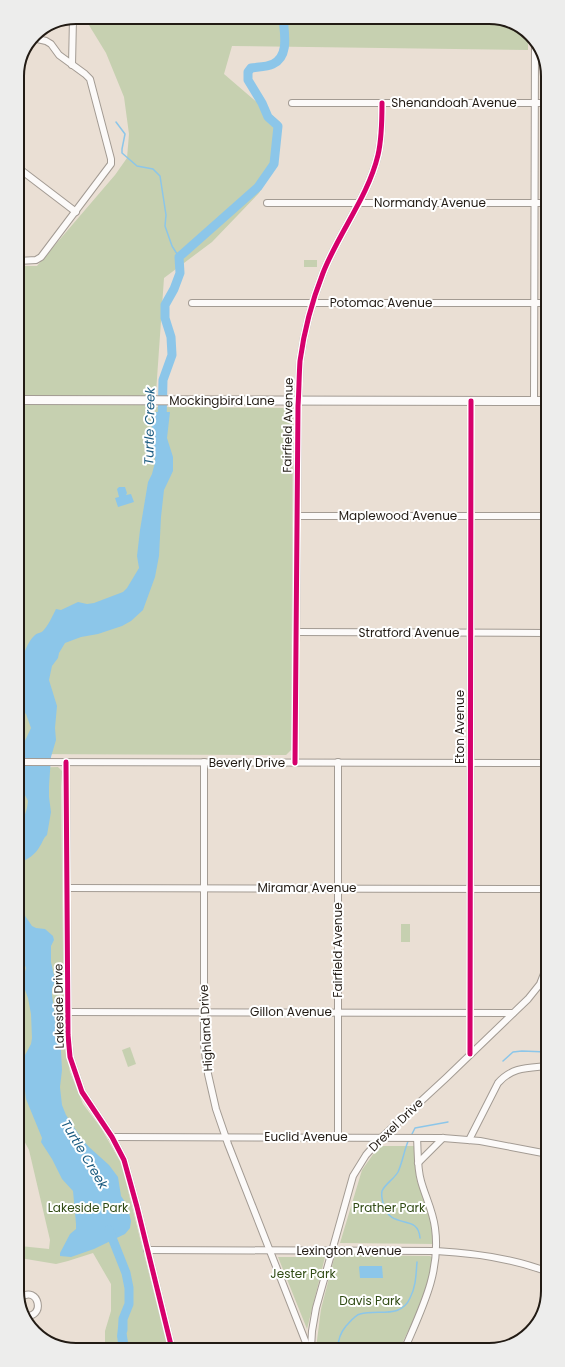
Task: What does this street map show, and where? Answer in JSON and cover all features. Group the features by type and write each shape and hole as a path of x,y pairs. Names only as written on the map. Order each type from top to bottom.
{"main road":[{"name":"Mockingbird Lane","path":"24,400 541,401"}],"street":[{"path":"72,65 73,24"},
{"path":"24,261 36,260 41,257 110,168 111,164 90,79 59,55 51,44 40,40"},
{"path":"534,401 535,52"},
{"name":"Shenandoah Avenue","path":"292,103 541,103"},
{"name":"Fairfield Avenue","path":"295,763 298,401 302,350 312,303 330,256 367,187 379,153 382,103"},
{"path":"24,172 76,212"},
{"name":"Normandy Avenue","path":"267,203 541,203"},
{"name":"Potomac Avenue","path":"192,303 541,303"},
{"name":"Eton Avenue","path":"470,1054 471,401"},
{"name":"Maplewood Avenue","path":"297,516 541,516"},
{"name":"Stratford Avenue","path":"296,632 541,633"},
{"name":"Beverly Drive","path":"24,762 541,763"},
{"name":"Lakeside Drive","path":"66,762 68,1046 70,1058 77,1080 90,1105 112,1137 126,1168 170,1343"},
{"name":"Highland Drive","path":"204,762 204,1045 208,1074 226,1137 269,1251 307,1343"},
{"name":"Fairfield Avenue","path":"338,762 338,1138"},
{"name":"Miramar Avenue","path":"67,888 541,889"},
{"name":"Drexel Drive","path":"310,1343 316,1308 353,1176 366,1155 381,1138 513,1013 536,990 541,981"},
{"name":"Gillon Avenue","path":"68,1012 513,1013"},
{"path":"469,1140 498,1083 504,1077 517,1070 541,1067"},
{"name":"Euclid Avenue","path":"112,1137 443,1138 469,1140 541,1153"},
{"path":"407,1343 432,1282 436,1251 435,1228 421,1182 416,1138"},
{"path":"418,1163 443,1138"},
{"name":"Lexington Avenue","path":"147,1250 436,1251 469,1253 499,1258 541,1270"},
{"path":"24,1295 35,1297 38,1304 35,1313 30,1316"}],"green space":[{"path":"88,24 493,24 512,29 528,42 528,50 232,46 224,74 280,122 276,164 259,193 212,242 164,278 155,407 293,408 291,750 286,755 24,754 24,266 37,266 115,175 127,158 129,134 124,97 106,53"},
{"path":"304,260 317,260 317,267 304,267"},
{"name":"Lakeside Park","path":"58,767 62,771 64,1041 70,1072 83,1104 101,1128 121,1163 166,1343 105,1343 105,1331 111,1311 111,1284 93,1253 56,1264 24,1259 24,1246 49,1249 50,1240 29,1150 24,1141 24,768"},
{"path":"401,924 410,924 410,942 401,942"},
{"path":"130,1047 136,1064 128,1067 122,1050"},
{"name":"Prather Park","path":"379,1146 419,1146 416,1169 417,1181 433,1229 434,1244 340,1243 362,1170"},
{"name":"Davis Park","path":"335,1255 430,1256 433,1258 432,1269 425,1293 402,1343 317,1343 321,1309"},
{"name":"Jester Park","path":"278,1257 325,1257 307,1329"}],"water":[{"name":"Turtle Creek","path":"152,412 170,412 167,438 173,457 173,471 164,490 159,556 155,577 143,610 131,621 122,626 98,634 81,637 65,643 59,653 58,658 52,666 49,680 57,706 55,728 56,740 51,757 49,786 51,812 47,835 34,854 24,860 24,818 28,801 24,793 24,743 31,728 24,712 24,653 29,642 35,635 45,629 56,609 61,610 78,602 87,604 94,603 123,592 139,568 137,556 140,530 148,482 155,462 153,453 154,433 151,424 154,416"},
{"path":"119,487 125,487 127,493 126,495 131,494 134,502 118,507 115,498 119,497 117,489"},
{"path":"24,914 32,926 45,929 53,936 54,940 51,946 51,962 55,980 52,995 56,1026 60,1033 62,1070 60,1087 62,1105 66,1115 81,1138 109,1165 118,1177 121,1196 127,1205 131,1221 130,1228 125,1234 94,1249 71,1257 60,1256 60,1253 70,1234 76,1229 73,1191 62,1179 41,1142 42,1138 26,1099 24,1057 31,1044 32,1038 31,1014 24,984 26,968 24,963"},
{"path":"360,1266 382,1266 383,1278 360,1278"},
{"path":"119,1319 123,1319 128,1343 118,1343 117,1336"}],"waterway":[{"name":"Turtle Creek","path":"162,423 163,380 172,355 171,337 165,318 165,305 174,289 180,273 179,257 258,187 274,164 278,126 268,117 262,103 248,80 248,72 251,68 273,64 282,55 285,43 284,24"},
{"path":"116,122 125,134 122,153 137,166 153,169 160,176 166,215 165,226 172,246 179,257"},
{"path":"503,1061 513,1052 541,1052"},
{"path":"411,1136 415,1128 448,1122"},
{"path":"409,1139 398,1172 383,1188 382,1197 387,1212 391,1217 414,1226 418,1230 420,1238"},
{"name":"Turtle Creek","path":"109,1230 126,1273 129,1288 129,1304 123,1319 123,1330"},
{"path":"339,1343 346,1326 356,1316 367,1313 395,1311 406,1305 413,1289 417,1262"}],"cycle path":[{"path":"295,763 298,406 300,361 315,294 337,243 367,185 378,155 382,122 382,103"},
{"path":"470,1054 471,401"},
{"path":"66,762 68,1035 70,1057 82,1092 112,1137 124,1160 171,1343"}]}
